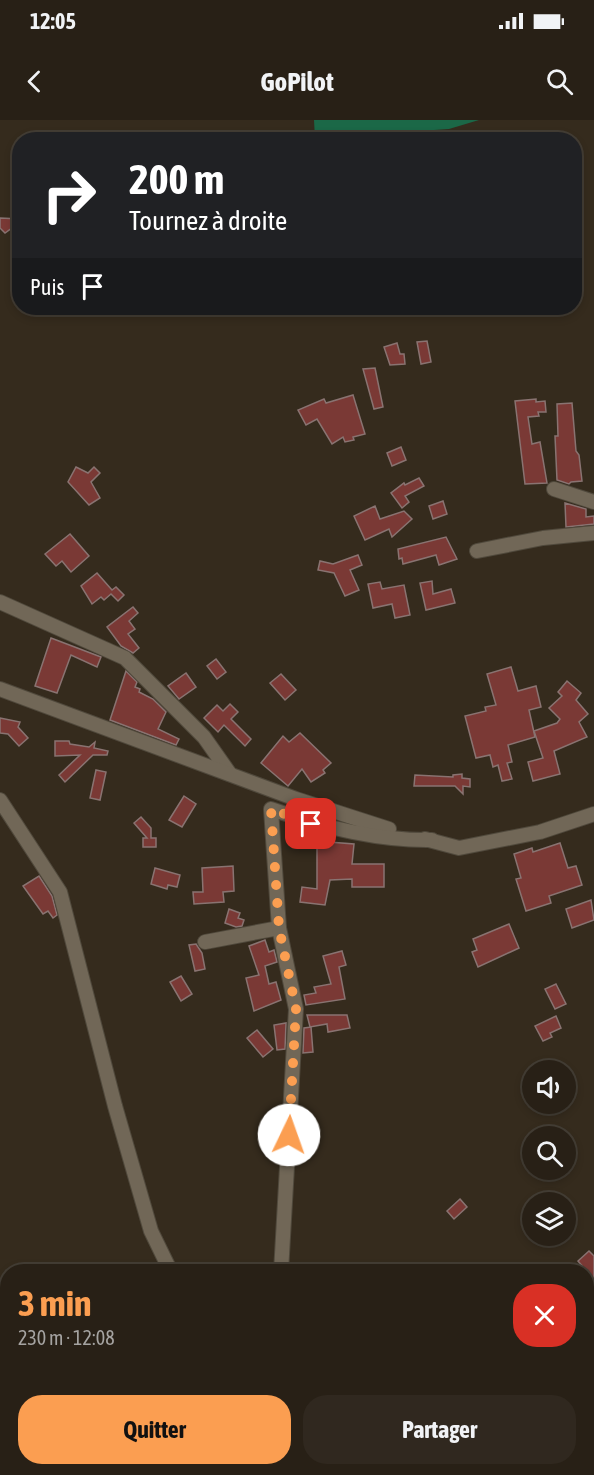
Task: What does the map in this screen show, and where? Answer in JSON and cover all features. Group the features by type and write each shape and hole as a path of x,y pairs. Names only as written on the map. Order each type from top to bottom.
{"street":[{"path":"554,489 594,502"},
{"path":"477,551 543,538 594,533"},
{"path":"0,602 125,658 204,737 230,774"},
{"path":"0,677 14,693"},
{"path":"0,689 371,825 459,848 540,832 591,817"},
{"path":"0,800 60,892 118,1118 151,1231 167,1264"},
{"path":"281,1264 296,1009 279,928 271,809 311,824 405,841 432,840"},
{"path":"205,942 279,928"}],"green space":[{"path":"314,120 479,120 449,129 404,132 315,132"}],"building":[{"path":"0,218 12,219 12,228 5,233 0,228"},
{"path":"427,341 431,362 421,364 417,342"},
{"path":"397,343 400,354 404,354 405,364 390,365 384,347"},
{"path":"375,368 383,407 374,409 363,369"},
{"path":"353,395 365,434 353,437 354,440 345,442 343,437 332,444 317,419 306,425 298,410 324,399 326,403"},
{"path":"536,399 536,402 545,401 546,412 538,412 539,416 528,417 532,444 540,442 547,483 525,484 515,401"},
{"path":"572,403 576,451 579,455 582,481 569,484 557,480 555,436 558,436 557,404"},
{"path":"401,447 406,460 392,466 387,453"},
{"path":"76,467 88,473 94,467 100,473 91,482 100,498 89,505 68,482"},
{"path":"419,478 424,486 405,496 409,502 402,508 391,493 404,483 405,485"},
{"path":"443,501 447,514 433,519 429,506"},
{"path":"565,503 586,509 586,517 594,516 594,524 566,527"},
{"path":"375,506 380,519 404,511 412,519 392,537 389,529 365,540 354,516"},
{"path":"70,534 89,556 71,572 62,561 56,566 45,554"},
{"path":"446,537 457,559 439,565 436,555 403,564 402,558 399,559 398,549"},
{"path":"358,555 362,565 350,570 359,590 345,596 334,573 318,570 320,561 333,564"},
{"path":"97,573 112,590 116,587 124,595 118,601 111,594 104,600 101,597 92,604 81,586"},
{"path":"432,581 433,594 451,589 455,603 426,610 420,583"},
{"path":"380,582 382,589 404,585 410,615 395,618 392,604 373,608 368,584"},
{"path":"133,607 138,613 129,621 135,629 128,634 139,648 133,653 121,646 107,627"},
{"path":"51,638 101,657 97,667 71,655 57,693 35,686"},
{"path":"216,659 226,672 217,679 207,666"},
{"path":"511,667 518,691 536,686 541,707 529,710 535,737 508,745 512,762 507,763 512,779 502,781 498,765 493,767 490,755 476,758 465,716 486,711 485,707 496,705 487,674"},
{"path":"126,671 137,682 135,687 140,689 139,692 153,699 166,712 158,729 179,739 176,745 110,720"},
{"path":"186,673 196,687 179,699 168,686"},
{"path":"281,674 296,690 285,700 270,683"},
{"path":"567,681 581,693 576,700 588,714 579,722 587,737 554,751 560,774 533,781 528,762 543,758 534,731 557,723 560,719 549,708 562,696 558,692"},
{"path":"230,704 238,712 231,719 251,739 245,746 224,725 218,732 204,718 217,705 223,711"},
{"path":"0,718 20,722 18,727 28,738 19,746 8,734 0,733"},
{"path":"300,733 331,763 323,770 325,773 311,782 302,769 288,786 261,763 283,736 289,742"},
{"path":"55,741 69,741 70,744 89,747 95,742 94,748 108,751 107,755 93,755 65,782 59,775 80,755 55,756"},
{"path":"96,770 106,772 100,800 90,798"},
{"path":"462,774 462,778 470,779 470,787 463,786 463,794 455,786 414,786 415,775 453,777 453,775"},
{"path":"184,796 196,804 182,827 169,820"},
{"path":"141,817 151,828 151,838 156,838 156,847 143,847 143,838 147,838 134,823"},
{"path":"317,833 330,836 329,842 354,844 352,864 384,864 384,887 352,887 352,879 330,880 325,905 300,902 302,887 317,889"},
{"path":"560,843 568,868 576,866 582,885 549,896 551,903 526,911 516,879 521,878 514,854 532,848 533,852"},
{"path":"233,866 234,891 223,892 224,902 194,904 193,892 203,892 202,868"},
{"path":"155,868 180,875 177,887 168,885 167,889 151,884"},
{"path":"39,876 52,896 57,915 53,918 48,911 43,914 23,886"},
{"path":"591,900 594,920 572,928 566,909"},
{"path":"229,909 240,913 238,918 244,920 242,926 236,927 225,923"},
{"path":"509,924 519,948 478,967 472,952 477,950 473,939"},
{"path":"265,940 269,952 274,950 277,962 265,966 269,984 276,982 281,1000 254,1011 246,978 259,975 249,946"},
{"path":"196,944 202,953 205,969 195,971 189,945"},
{"path":"342,951 346,965 339,967 345,999 306,1005 304,995 316,993 314,987 331,984 323,956"},
{"path":"181,976 192,994 181,1001 170,982"},
{"path":"556,984 566,1004 555,1009 545,989"},
{"path":"307,1015 347,1015 350,1028 328,1032 327,1024 310,1027"},
{"path":"556,1016 561,1028 550,1033 552,1037 543,1041 535,1026"},
{"path":"286,1023 285,1049 277,1050 274,1025"},
{"path":"311,1027 313,1052 303,1053 304,1028"},
{"path":"257,1030 273,1049 263,1057 247,1038"},
{"path":"460,1199 467,1207 454,1219 447,1211"},
{"path":"589,1251 594,1256 594,1264 581,1264 578,1261"}],"route":[{"path":"289,1135 296,1009 279,928 276,850 271,809 311,824"}]}
